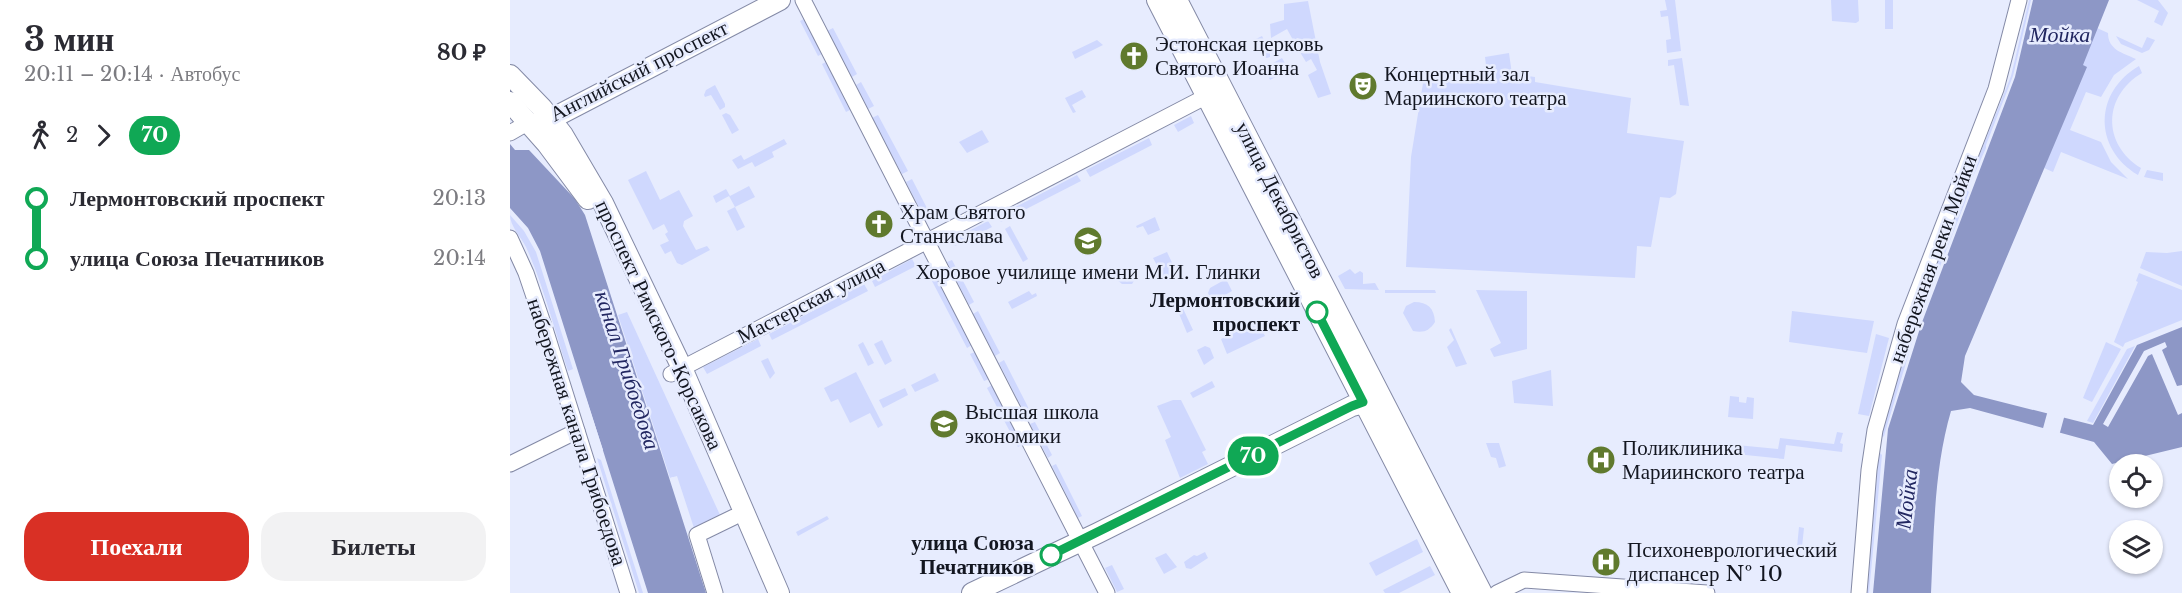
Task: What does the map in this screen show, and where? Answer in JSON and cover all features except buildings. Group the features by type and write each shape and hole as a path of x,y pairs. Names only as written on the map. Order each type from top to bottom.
{"main road":[{"name":"Английский проспект","path":"541,116 753,0"},
{"name":"Английский проспект","path":"541,116 780,0"},
{"name":"улица Декабристов","path":"1173,4 1207,96 1372,404 1482,593"},
{"name":"улица Декабристов","path":"1173,4 1372,404 1462,593"},
{"name":"проспект Римского-Корсакова","path":"510,75 541,116 594,209 676,371 779,593"},
{"name":"проспект Римского-Корсакова","path":"510,102 541,116"},
{"name":"проспект Римского-Корсакова","path":"676,371 765,593"},
{"path":"1004,593 1083,547 1352,406 1372,404"},
{"path":"972,593 1083,547"}],"street":[{"path":"802,0 1107,593"},
{"name":"набережная реки Мойки","path":"1859,593 1869,470 1875,430 1905,324 1996,89 2019,0"},
{"name":"Мастерская улица","path":"676,371 1207,96"},
{"name":"Английский проспект","path":"510,132 541,116"},
{"name":"набережная канала Грибоедова","path":"510,238 526,273 628,593"},
{"path":"510,464 577,431"},
{"path":"715,593 697,535 734,517"},
{"path":"1497,593 1524,580 1707,593"}],"shaded area":[{"path":"1665,0 1675,0 1681,51 1667,53 1666,40 1671,39 1668,16 1661,17 1660,11 1667,10"},
{"path":"1831,0 1858,0 1859,21 1856,23 1832,21"},
{"path":"1885,0 1893,0 1893,29 1885,29"},
{"path":"2029,0 2031,0 2013,76 1986,148 1967,190 1969,192 1918,323 1884,436 1880,439 1913,322 2011,76"},
{"path":"2137,0 2158,0 2168,13 2162,26 2154,22 2159,11"},
{"path":"1308,1 1320,62 1331,94 1318,98 1308,75 1317,70 1311,59 1306,62 1297,47 1302,45 1298,38 1293,40 1287,29 1271,38 1270,24 1284,20 1284,4"},
{"path":"804,19 822,54 818,56 800,21"},
{"path":"833,28 857,74 852,77 827,31"},
{"path":"2097,28 2108,33 2113,47 2136,59 2114,75 2101,97 2086,92 2070,130 2101,142 2111,162 2128,179 2061,152 2053,172 2044,168 2086,67 2082,65"},
{"path":"1262,36 1270,52 1270,57 1267,58 1262,56 1254,40"},
{"path":"2116,36 2142,48 2147,37 2155,40 2149,50 2142,53 2121,44"},
{"path":"1097,40 1103,45 1075,59 1072,52"},
{"path":"1509,53 1512,74 1535,77 1535,82 1631,98 1627,133 1684,141 1676,194 1670,198 1660,197 1651,247 1637,246 1635,278 1406,267 1411,157 1423,83 1462,81 1487,74 1485,57"},
{"path":"1282,58 1289,70 1270,80 1264,68"},
{"path":"1682,58 1689,106 1680,105 1674,65 1668,66 1668,60"},
{"path":"826,62 850,110 846,112 822,64"},
{"path":"2139,66 2142,73 2120,94 2114,107 2112,120 2119,146 2128,158 2141,168 2138,175 2123,164 2113,150 2107,136 2105,120 2107,105 2114,90 2124,77"},
{"path":"861,82 874,106 868,109 856,85"},
{"path":"715,85 725,104 725,107 720,110 711,95 705,97 704,95 706,90"},
{"path":"1082,90 1086,97 1072,105 1076,112 1073,113 1065,98"},
{"path":"726,113 730,115 739,130 732,134 722,115"},
{"path":"878,115 908,171 902,174 872,118"},
{"path":"1191,116 1194,123 1178,132 1174,125"},
{"path":"982,130 989,142 967,153 959,142"},
{"path":"1149,138 1152,145 1090,177 1086,170"},
{"path":"784,139 787,144 772,152 774,157 755,167 752,162 738,169 732,160 741,155 744,160"},
{"path":"2147,170 2163,173 2163,181 2144,177"},
{"path":"646,171 660,200 679,190 693,216 684,221 683,226 696,250 707,246 710,250 682,265 677,263 671,251 665,254 660,245 669,241 665,234 668,232 664,224 653,230 628,180"},
{"path":"1077,175 1081,181 1001,222 998,216"},
{"path":"912,179 930,214 924,217 906,182"},
{"path":"749,186 755,197 735,207 729,196 716,203 713,196 726,189 730,196"},
{"path":"735,207 745,227 737,231 727,211"},
{"path":"510,215 524,231 536,252 573,369 568,371 538,276"},
{"path":"1155,217 1160,230 1148,235 1143,226 1137,228 1136,226"},
{"path":"988,221 992,227 955,246 951,240"},
{"path":"1010,226 1028,259 1023,262 1005,229"},
{"path":"2182,251 2182,286 2140,268 2146,252"},
{"path":"1167,252 1176,271 1175,276 1165,280 1153,258"},
{"path":"912,259 916,266 875,287 872,281"},
{"path":"952,260 974,302 969,305 947,262"},
{"path":"1350,269 1355,274 1360,271 1363,273 1363,284 1375,283 1379,290 1345,289 1338,276"},
{"path":"1123,270 1132,275 1134,281 1132,284 1122,284 1116,279 1116,273"},
{"path":"2139,273 2182,290 2182,320 2125,343 2123,347 2114,342 2138,282 2136,281"},
{"path":"937,278 972,345 967,348 932,281"},
{"path":"1226,279 1232,291 1218,299 1210,297 1208,293 1210,288"},
{"path":"864,284 868,291 772,340 769,334"},
{"path":"1385,290 1435,290 1436,293 1385,293"},
{"path":"1476,290 1527,291 1527,349 1494,357 1490,349 1501,343"},
{"path":"1029,291 1032,295 1036,293 1037,296 1012,309 1008,302"},
{"path":"1180,302 1193,330 1187,333 1175,304"},
{"path":"1414,302 1427,305 1433,313 1435,322 1426,331 1413,331 1403,313 1406,306"},
{"path":"978,311 1000,353 995,356 973,314"},
{"path":"1792,311 1874,321 1867,353 1789,342"},
{"path":"627,312 720,515 698,527 694,528 677,476 670,478 618,315"},
{"path":"1258,322 1265,336 1227,354 1221,339"},
{"path":"1451,328 1467,364 1456,367 1447,347 1454,340 1449,330"},
{"path":"1876,334 1889,338 1869,416 1858,414"},
{"path":"758,339 761,346 707,374 703,367"},
{"path":"882,340 892,361 885,365 874,344"},
{"path":"863,342 874,363 868,366 858,345"},
{"path":"2106,342 2121,349 2092,402 2083,398"},
{"path":"1205,346 1210,348 1214,358 1204,365 1197,350"},
{"path":"2135,346 2093,423 2087,421 2127,349"},
{"path":"975,352 989,379 984,381 970,354"},
{"path":"768,358 775,373 770,379 761,361"},
{"path":"1004,360 1031,413 1026,416 999,363"},
{"path":"1551,370 1553,406 1514,403 1512,381"},
{"path":"856,372 883,425 878,428 870,413 850,423 838,399 831,402 824,388"},
{"path":"935,373 939,381 915,392 911,385"},
{"path":"1212,381 1215,387 1193,398 1190,393"},
{"path":"992,385 1023,444 1018,447 987,388"},
{"path":"905,388 908,395 883,408 879,400"},
{"path":"1730,396 1739,397 1739,402 1746,403 1747,397 1754,398 1753,419 1728,417"},
{"path":"1173,400 1181,400 1206,450 1202,452 1208,464 1180,478 1165,440 1171,437 1157,406"},
{"path":"1035,422 1052,455 1048,458 1030,424"},
{"path":"1837,432 1843,433 1840,443 1843,444 1842,452 1786,445 1784,459 1726,453 1726,444 1778,449 1780,438 1834,444"},
{"path":"1486,443 1499,443 1506,466 1499,468 1496,458 1491,457"},
{"path":"1879,452 1882,455 1869,593 1866,593"},
{"path":"597,458 601,460 643,593 639,593"},
{"path":"1056,464 1082,516 1078,518 1052,466"},
{"path":"827,516 829,519 798,536 796,532"},
{"path":"1799,527 1804,528 1802,547 1799,557 1796,557"},
{"path":"1417,539 1423,552 1376,576 1369,563"},
{"path":"1205,552 1208,558 1191,569 1186,568 1184,562 1194,555"},
{"path":"1166,553 1177,567 1164,574 1155,558"},
{"path":"1112,565 1124,589 1117,592 1105,568"},
{"path":"1430,566 1435,575 1399,593 1385,593 1383,590"}],"water":[{"name":"Мойка","path":"2033,0 2109,0 2083,65 2087,67 1965,356 1961,382 1974,395 2093,425 2137,345 2182,327 2182,447 2153,454 2109,454 2109,460 2094,442 1970,408 1951,411 1938,478 1931,593 1873,593 1888,429 1921,325 2015,77"},
{"name":"канал Грибоедова","path":"510,144 515,150 529,150 575,199 585,215 706,593 648,593 540,251 528,228 510,208"}],"pier":[{"path":"599,247 617,301 614,302 597,248"},
{"path":"2165,342 2167,347 2162,350 2177,386 2182,385 2182,413 2178,415 2152,354 2148,356 2108,427 2103,424 2144,351"},
{"path":"586,398 603,450 600,451 584,399"},
{"path":"2048,410 2065,414 2059,436 2042,432"},
{"path":"673,477 689,530 687,531 670,478"}],"bus line":[{"name":"70","path":"1051,555 1363,402 1317,312"}],"place":[{"name":"Эстонская церковь Святого Иоанна","path":"1134,56"},
{"name":"Концертный зал Мариинского театра","path":"1363,86"},
{"name":"Храм Святого Станислава","path":"879,224"},
{"name":"Хоровое училище имени М.И. Глинки","path":"1088,241"},
{"name":"Лермонтовский проспект","path":"1317,312"},
{"name":"Высшая школа экономики","path":"944,424"},
{"name":"Поликлиника Мариинского театра","path":"1601,460"},
{"name":"улица Союза Печатников","path":"1051,555"},
{"name":"Психоневрологический диспансер № 10","path":"1606,562"}]}
